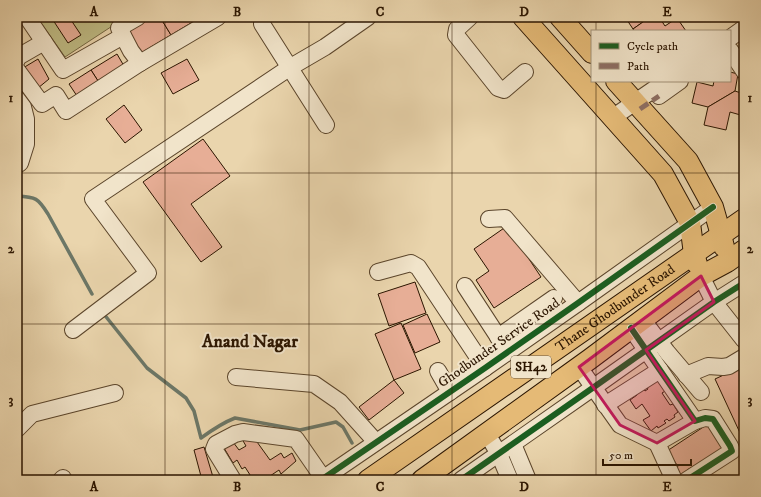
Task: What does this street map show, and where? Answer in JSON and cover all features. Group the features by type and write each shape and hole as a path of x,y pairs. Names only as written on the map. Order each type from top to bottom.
{"main road":[{"path":"523,17 663,174 690,224 694,254 701,276"},
{"path":"560,17 591,52"},
{"path":"617,82 688,160 713,207 722,235 727,262"},
{"name":"Thane Ghodbunder Road","path":"368,480 744,219"},
{"name":"Thane Ghodbunder Road","path":"422,480 580,367 701,276 727,262 744,250"}],"street":[{"path":"138,17 119,28 131,51 140,63"},
{"path":"17,70 42,104 56,95 66,111 140,63 218,17"},
{"path":"72,330 148,273 94,199 368,17 378,17"},
{"path":"470,17 457,29 456,35 498,88 504,90 525,72"},
{"path":"24,21 44,42 62,70 123,36"},
{"path":"262,24 326,125"},
{"path":"731,47 744,28"},
{"path":"17,60 18,57 44,42"},
{"path":"731,50 744,71"},
{"path":"612,118 664,82"},
{"path":"659,96 679,82"},
{"path":"17,99 23,107 26,119 26,144 20,163 17,165"},
{"name":"Ghodbunder Service Road","path":"322,479 508,352 713,207"},
{"path":"490,219 505,218 578,303"},
{"path":"461,480 714,302 743,285 727,262"},
{"path":"378,272 411,264 418,267 485,368"},
{"path":"701,276 714,302 744,340"},
{"path":"465,286 508,352"},
{"path":"498,337 554,298"},
{"path":"637,323 653,345 660,370 695,421"},
{"path":"653,345 667,352 701,392"},
{"path":"686,375 708,366 729,366 743,359"},
{"path":"580,367 620,425 657,443 674,480"},
{"path":"605,405 660,370"},
{"path":"438,371 450,392"},
{"path":"236,378 314,384 340,402 376,442"},
{"path":"17,429 32,414 115,394"},
{"path":"657,443 695,421 705,418 713,419 730,446 732,452 687,480"},
{"path":"233,480 214,449 216,444 235,434 243,432 296,439 322,479"},
{"path":"487,434 499,454 510,480"},
{"path":"513,444 528,480"}],"highlighted area":[{"path":"701,276 714,302 646,350 695,421 657,443 620,425 579,367"}],"shaded area":[{"path":"37,17 126,17 65,57"}],"building":[{"path":"51,17 69,17 81,35 68,43"},
{"path":"149,17 160,17 171,35 141,53 128,30"},
{"path":"160,17 201,17 171,35"},
{"path":"625,17 650,17 633,29"},
{"path":"650,17 659,17 665,26 677,18 685,30 634,30"},
{"path":"117,54 124,66 100,84 91,70"},
{"path":"38,59 49,79 38,88 23,68"},
{"path":"187,59 199,80 173,94 161,73"},
{"path":"91,70 100,84 79,99 69,84"},
{"path":"731,72 738,74 735,91 708,107 692,103 697,82 713,86 714,82 731,82"},
{"path":"735,91 744,94 744,116 730,112 726,130 704,125 708,107"},
{"path":"124,105 142,130 125,143 106,119"},
{"path":"203,139 230,176 191,204 222,247 201,262 143,182"},
{"path":"507,226 541,277 494,308 476,280 489,271 474,249"},
{"path":"415,282 426,313 389,326 378,294"},
{"path":"427,314 440,342 415,353 403,325"},
{"path":"401,323 421,369 394,380 375,334"},
{"path":"743,366 744,433 741,435 715,379"},
{"path":"660,379 667,390 662,393 670,405 673,404 678,412 674,415 675,417 669,421 667,419 664,421 666,423 658,428 657,426 651,431 643,420 650,416 642,404 636,409 630,400 643,388 645,391 648,389 646,386 653,381 654,383"},
{"path":"394,380 404,393 369,420 359,407"},
{"path":"711,422 728,447 696,469 694,466 687,470 689,472 680,478 675,469 678,467 672,457 664,453"},
{"path":"252,435 270,460 281,453 284,458 292,453 296,461 281,474 279,470 267,478 269,480 249,480 252,478 245,467 242,469 237,460 233,463 224,448 233,442 239,450 246,446 242,439"},
{"path":"204,447 213,477 202,480 194,450"}],"waterway":[{"path":"17,196 36,199 42,205 92,294"},
{"path":"103,313 147,368 186,398 194,411 201,438 221,424 235,418 300,430 336,422 343,427 352,443"}],"marked path":[{"path":"640,109 659,96"}],"cycle path":[{"path":"321,480 485,368 713,207"},
{"path":"461,480 714,302 744,283"},
{"path":"631,328 695,421 705,418 713,419 732,451 687,480"}],"district":[{"name":"Anand Nagar","path":"250,342"}]}
